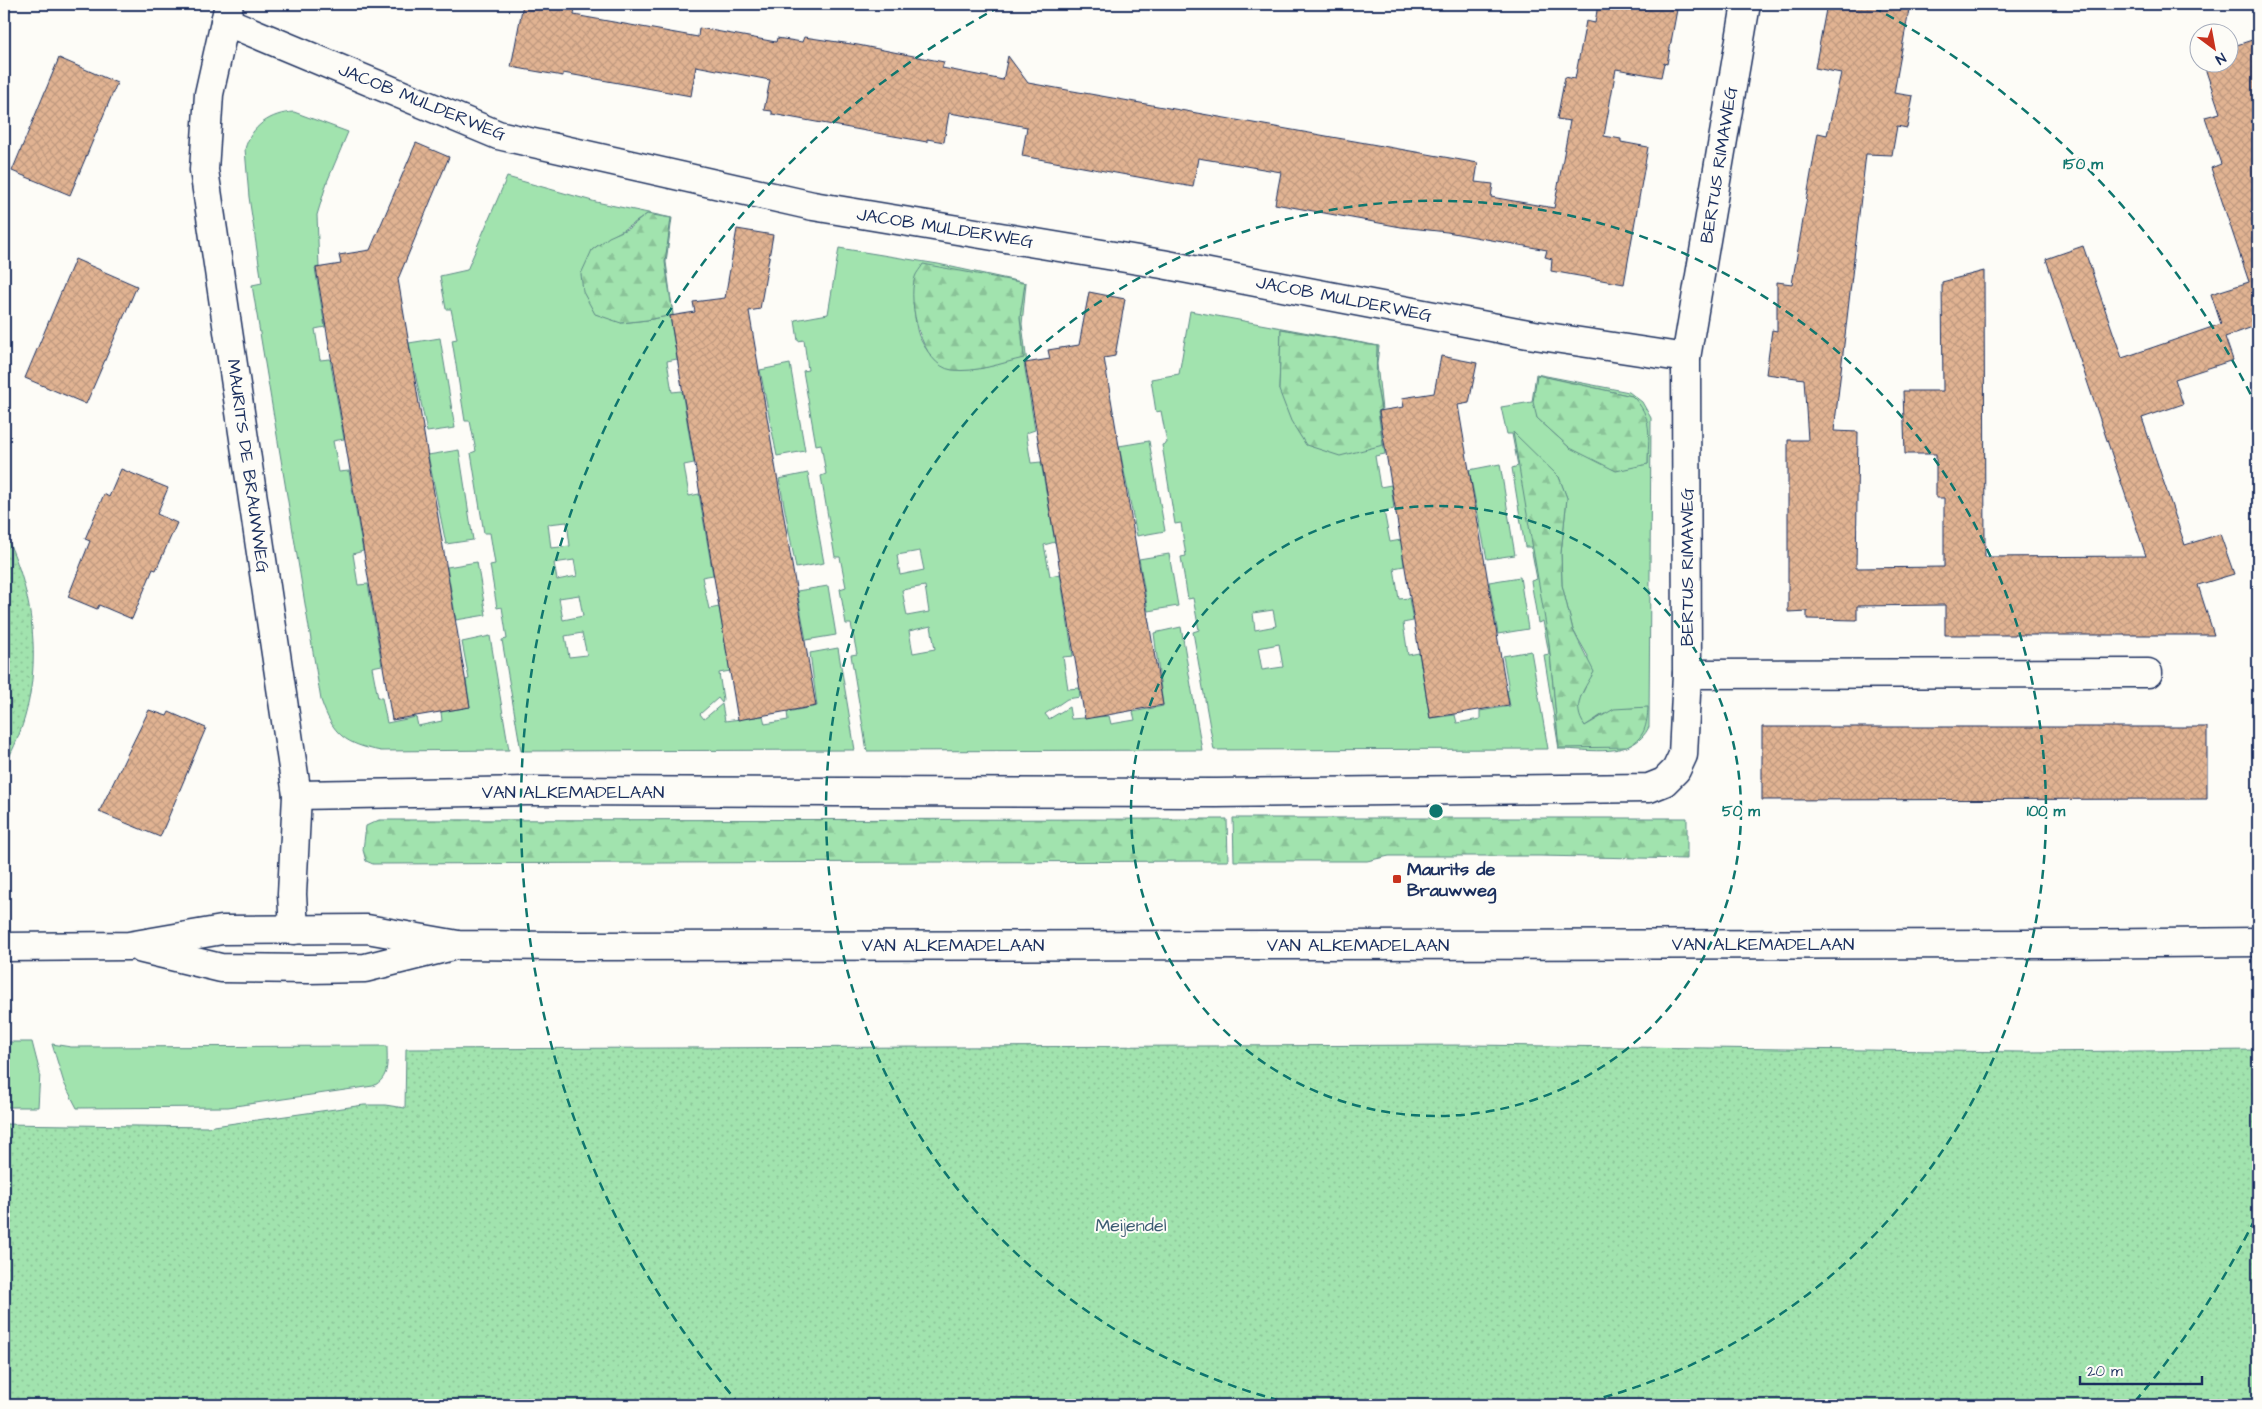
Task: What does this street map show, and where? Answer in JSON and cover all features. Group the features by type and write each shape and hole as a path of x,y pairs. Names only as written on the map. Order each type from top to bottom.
{"street":[{"name":"BERTUS RIMAWEG","path":"1687,674 1686,358 1746,4"},
{"name":"JACOB MULDERWEG","path":"227,12 498,135 813,206 1162,264 1563,340 1686,358"},
{"name":"MAURITS DE BRAUWWEG","path":"227,12 209,94 204,170 297,795 292,894 294,930"},
{"path":"1687,674 2148,673"},
{"name":"VAN ALKEMADELAAN","path":"297,795 527,791 1226,793 1649,788 1664,782 1676,770 1683,755 1687,674"},
{"name":"VAN ALKEMADELAAN","path":"4,947 129,946 222,930 367,929 458,945 1403,945 2258,942"},
{"name":"VAN ALKEMADELAAN","path":"129,946 222,968 308,969 365,968 458,945"}],"green space":[{"path":"294,112 348,132 327,182 317,215 319,267 315,268 325,327 315,329 320,360 330,359 344,439 333,441 339,472 349,471 363,551 353,554 358,585 368,584 382,665 372,667 378,698 382,698 387,723 416,717 418,726 442,721 441,712 470,707 466,680 469,679 462,642 490,636 509,750 381,751 369,748 349,741 336,730 330,722 321,700 252,285 262,283 249,197 245,149 252,134 263,122 277,115"},
{"path":"507,177 596,202 672,218 666,262 673,315 670,316 677,359 667,361 672,392 682,391 694,463 684,465 689,496 699,494 713,575 702,577 709,609 719,607 730,671 719,673 722,703 718,698 700,714 704,719 722,704 725,721 763,716 765,724 788,720 787,712 817,706 810,653 838,648 855,750 521,751 502,640 507,639 502,607 497,608 490,565 495,564 490,533 484,533 471,453 476,451 470,421 465,421 452,340 457,339 451,309 446,309 440,276 467,270","holes":["647,214 671,219 665,262 672,315 621,323 592,250","567,522 570,546 551,548 548,524","574,560 577,576 557,580 554,563","579,595 583,616 563,620 559,598","582,633 587,655 569,657 565,636"]},
{"path":"647,214 671,218 665,262 673,315 621,323 595,314 583,292 581,274 592,250 609,237 629,228"},
{"path":"839,248 938,264 1026,283 1022,324 1027,363 1024,363 1035,430 1026,433 1031,463 1041,462 1055,542 1044,545 1050,576 1060,574 1073,656 1063,657 1068,689 1079,688 1080,697 1067,699 1045,714 1049,719 1069,707 1071,719 1109,716 1111,724 1135,720 1133,712 1163,706 1154,633 1181,627 1202,750 867,751 851,655 857,654 851,624 846,624 840,589 846,587 840,557 835,557 821,476 826,474 821,444 816,445 803,371 808,370 804,340 798,341 795,320 828,314","holes":["1024,283 1020,317 1024,357 978,369 964,370 951,368 939,362 928,352 919,336 913,302","920,551 924,570 900,575 897,555","925,586 929,612 907,616 902,590","931,626 935,649 913,653 909,631"]},
{"path":"923,264 1025,283 1020,317 1024,358 988,367 961,371 941,366 932,357 925,345 915,316 913,288 916,275"},
{"path":"1190,311 1379,346 1377,364 1382,410 1378,411 1381,409 1376,382 1377,346 1281,329 1279,390 1383,445 1379,418 1385,454 1375,456 1380,487 1391,485 1394,509 1384,511 1390,542 1401,540 1404,566 1394,568 1399,599 1409,598 1413,621 1403,623 1408,655 1419,653 1430,718 1455,715 1457,723 1480,719 1480,711 1510,706 1503,656 1531,651 1548,749 1214,750 1193,632 1199,630 1193,598 1188,599 1181,557 1186,556 1181,523 1175,524 1162,445 1167,443 1161,411 1156,412 1151,379 1179,374","holes":["1273,610 1276,626 1255,630 1253,613","1279,644 1283,667 1262,670 1258,648"]},
{"path":"1281,329 1377,346 1376,382 1381,410 1378,411 1383,445 1340,456 1306,445 1291,421 1279,390"},
{"path":"440,338 455,428 427,432 409,343"},
{"path":"790,364 805,451 777,456 760,370"},
{"path":"1536,374 1629,392 1642,402 1651,418 1649,727 1642,737 1632,744 1621,748 1596,751 1559,749 1544,655 1549,654 1543,621 1538,623 1531,581 1537,579 1531,547 1525,547 1512,468 1518,466 1512,434 1507,434 1501,407 1532,402","holes":["1537,375 1632,396 1648,454 1648,464 1570,448 1537,418","1559,477 1567,498 1561,553 1562,585 1573,630 1588,656 1585,688 1579,700 1577,715 1585,726 1603,714 1559,748 1549,643"]},
{"path":"1537,375 1632,396 1644,412 1647,420 1649,436 1648,464 1616,471 1570,448 1537,418 1533,402"},
{"path":"1513,432 1559,477 1567,498 1561,553 1562,585 1573,630 1594,672 1580,699 1579,712 1581,719 1585,726 1614,709 1648,707 1644,730 1638,739 1627,747 1559,748 1549,643"},
{"path":"1149,441 1165,531 1137,536 1119,446"},
{"path":"459,450 473,540 446,544 428,455"},
{"path":"1500,464 1515,555 1487,559 1469,470"},
{"path":"808,473 824,563 796,568 779,479"},
{"path":"4,532 16,560 25,589 31,619 33,649 32,680 27,710 18,739 4,766"},
{"path":"1169,554 1178,606 1148,611 1139,559"},
{"path":"477,562 486,615 456,620 447,567"},
{"path":"1520,577 1528,629 1498,634 1489,582"},
{"path":"828,586 836,635 806,640 797,591"},
{"path":"1233,818 1687,818 1687,859 1540,856 1389,856 1367,861 1234,861"},
{"path":"1227,819 1228,861 373,864 366,861 363,850 366,826 379,820"},
{"path":"4,1042 32,1042 40,1073 38,1107 4,1107"},
{"path":"52,1044 71,1047 387,1046 387,1064 382,1079 373,1086 228,1107 77,1108 64,1083"},
{"name":"Meijendel","path":"1470,1045 2022,1052 2258,1050 2258,1405 4,1405 4,1124 207,1127 364,1105 385,1105 405,1108 406,1049"}],"building":[{"path":"523,4 557,4 575,7 574,15 698,37 699,28 776,42 777,38 802,42 804,37 858,45 944,62 942,68 1003,80 1008,56 1028,83 1478,163 1475,182 1493,184 1491,197 1554,208 1570,121 1557,119 1565,77 1575,79 1586,21 1595,23 1598,4 1678,4 1667,64 1664,63 1661,77 1616,69 1604,136 1621,139 1621,142 1648,147 1624,284 1551,271 1552,259 1545,257 1547,250 1447,232 1401,227 1275,204 1281,172 1198,158 1193,187 1022,156 1027,127 986,119 949,113 944,142 927,139 927,142 772,114 772,111 764,110 770,80 696,66 691,96 563,73 563,76 511,67"},
{"path":"1827,4 1910,4 1894,93 1913,96 1907,128 1897,126 1892,155 1866,154 1834,431 1858,432 1856,568 1944,567 1944,498 1936,498 1936,454 1905,454 1903,391 1943,391 1942,282 1984,271 1985,557 2146,556 2046,259 2083,246 2122,358 2221,324 2211,294 2249,282 2211,168 2221,164 2205,117 2220,113 2206,72 2240,72 2240,44 2258,38 2258,325 2225,337 2233,360 2175,379 2183,404 2142,418 2185,545 2220,534 2234,574 2198,585 2214,635 1945,635 1945,605 1857,606 1857,620 1807,619 1807,611 1788,612 1788,440 1808,440 1804,379 1766,374 1772,330 1777,331 1777,282 1792,284 1818,133 1827,135 1841,73 1815,68"},
{"path":"59,58 117,83 70,195 12,171"},
{"path":"416,143 449,157 398,279 470,707 392,720 316,268 341,264 339,255 370,250"},
{"path":"737,229 773,235 760,309 749,311 816,706 738,720 670,316 695,312 693,302 725,298"},
{"path":"75,259 137,286 86,404 25,378"},
{"path":"1089,292 1125,299 1115,356 1104,358 1163,705 1085,719 1025,363 1050,359 1048,350 1079,345"},
{"path":"1441,356 1477,363 1469,403 1458,405 1509,705 1430,718 1379,411 1404,407 1402,398 1434,393"},
{"path":"121,469 168,488 157,514 177,523 156,570 153,569 132,619 99,605 97,609 68,597 90,541 85,539 104,494 109,497"},
{"path":"149,710 167,716 169,712 206,728 160,837 99,812"},
{"path":"1762,727 2207,727 2207,799 1762,800"}],"place":[{"name":"Maurits de Brauwweg","path":"1397,879"}]}
